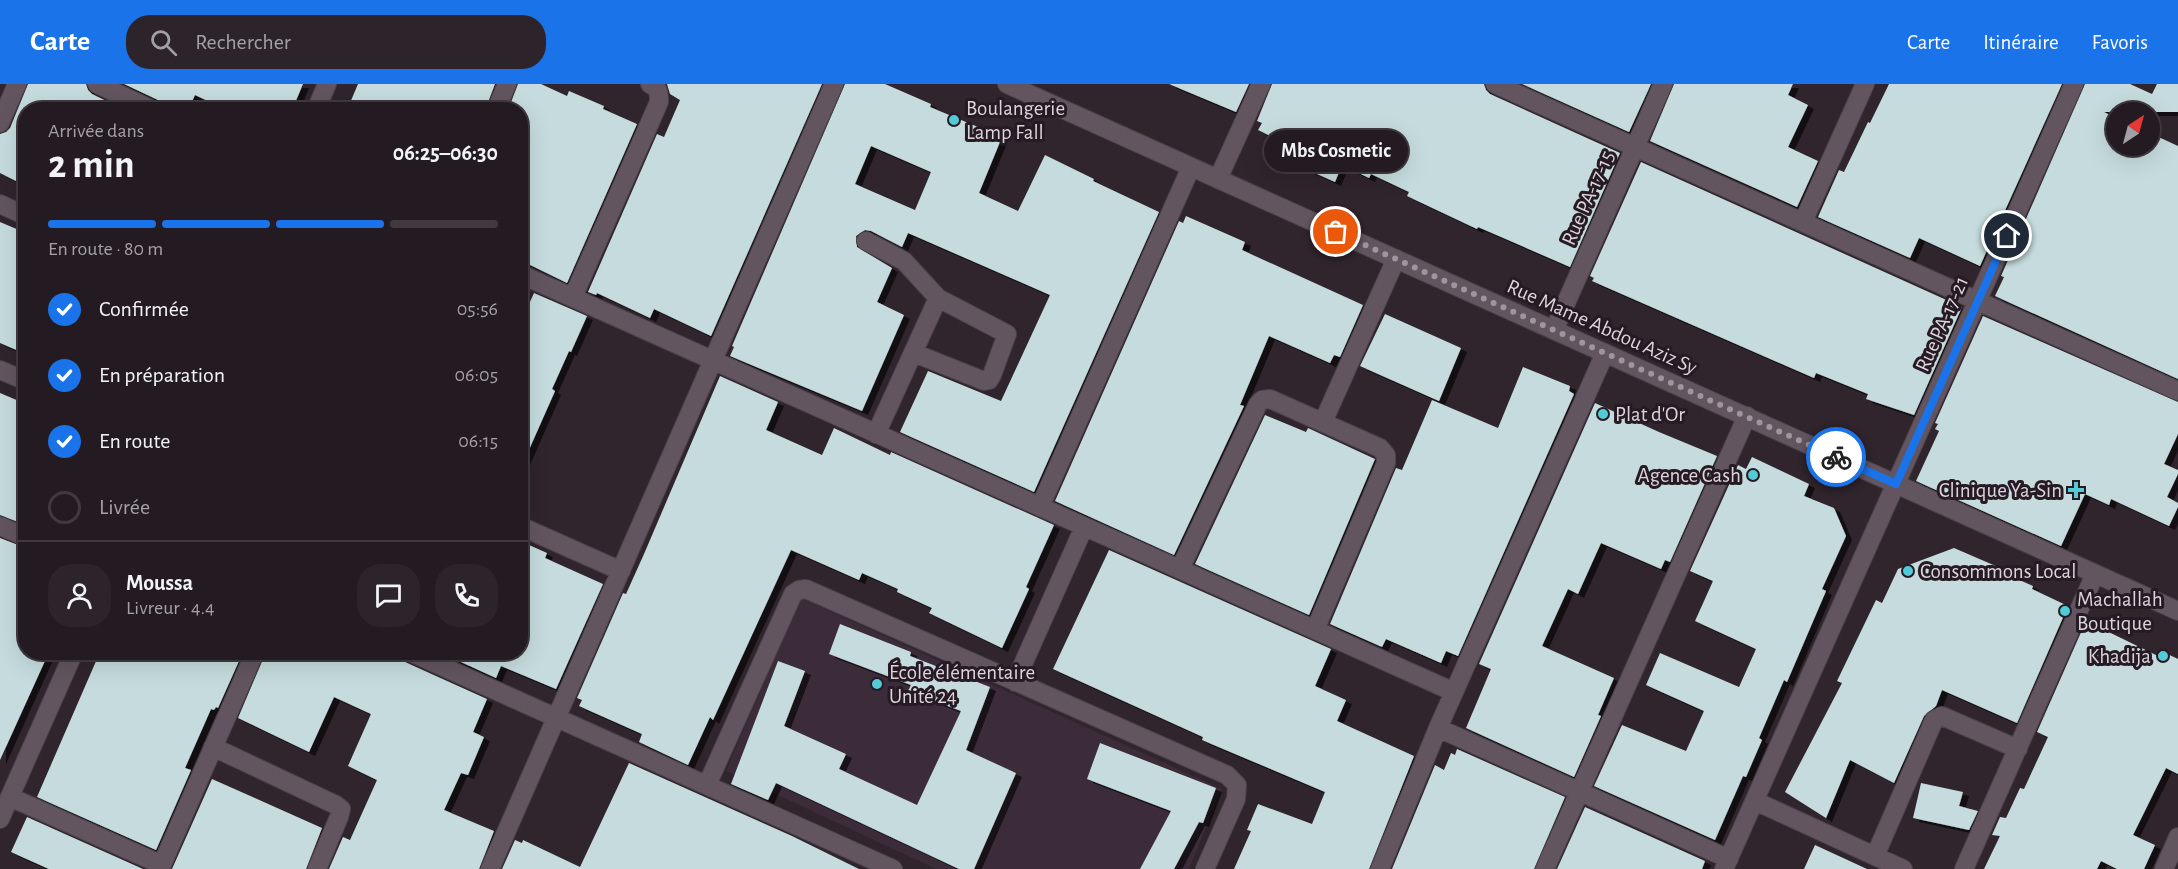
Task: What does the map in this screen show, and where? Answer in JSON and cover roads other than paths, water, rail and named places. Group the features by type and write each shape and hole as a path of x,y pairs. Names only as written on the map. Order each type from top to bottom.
{"street":[{"path":"0,123 17,84"},
{"path":"97,84 136,102"},
{"path":"319,102 327,84"},
{"path":"499,102 507,84"},
{"path":"573,297 659,102 659,93 656,87 650,84"},
{"path":"490,869 834,84"},
{"name":"Rue Mame Abdou Aziz Sy","path":"1006,84 2178,611"},
{"path":"1218,179 1261,84"},
{"path":"1496,84 2178,391"},
{"name":"Rue PA-17-15","path":"1554,330 1664,84"},
{"path":"1803,222 1864,84"},
{"name":"Rue PA-17-21","path":"1727,864 2074,84"},
{"path":"1040,507 1191,167"},
{"path":"0,204 18,212"},
{"path":"866,242 904,261 939,298 1006,334 992,375 989,380 984,381 914,352"},
{"path":"1323,422 1396,259"},
{"path":"528,277 1454,692"},
{"path":"876,434 939,298"},
{"path":"1380,869 1438,728 1605,353"},
{"path":"0,370 18,378"},
{"path":"1180,569 1258,404 1262,400 1270,399 1323,422 1380,448 1386,455 1386,463 1314,630"},
{"path":"1545,869 1747,417"},
{"path":"0,526 18,534"},
{"path":"1015,682 1084,527"},
{"path":"528,530 621,571"},
{"path":"1964,869 2095,574"},
{"path":"706,785 793,594 806,589 1227,775 1237,785 1236,799 1205,869"},
{"path":"0,819 70,660"},
{"path":"10,797 161,867 251,660"},
{"path":"428,660 893,869"},
{"path":"1875,856 1937,717 2018,748"},
{"path":"1438,728 1580,792 1727,864"},
{"path":"213,747 341,809 317,869"},
{"path":"1755,801 1903,869"},
{"path":"2164,869 2178,837"}],"place":[{"name":"Boulangerie Lamp Fall","path":"954,120"},
{"name":"Mbs Cosmetic","path":"1336,232"},
{"name":"Plat d'Or","path":"1603,414"},
{"name":"Agence Cash","path":"1753,475"},
{"name":"Clinique Ya-Sin","path":"2076,490"},
{"name":"Consommons Local","path":"1908,571"},
{"name":"Machallah Boutique","path":"2065,611"},
{"name":"Khadija","path":"2163,656"},
{"name":"École élémentaire Unité 24","path":"877,684"}]}
